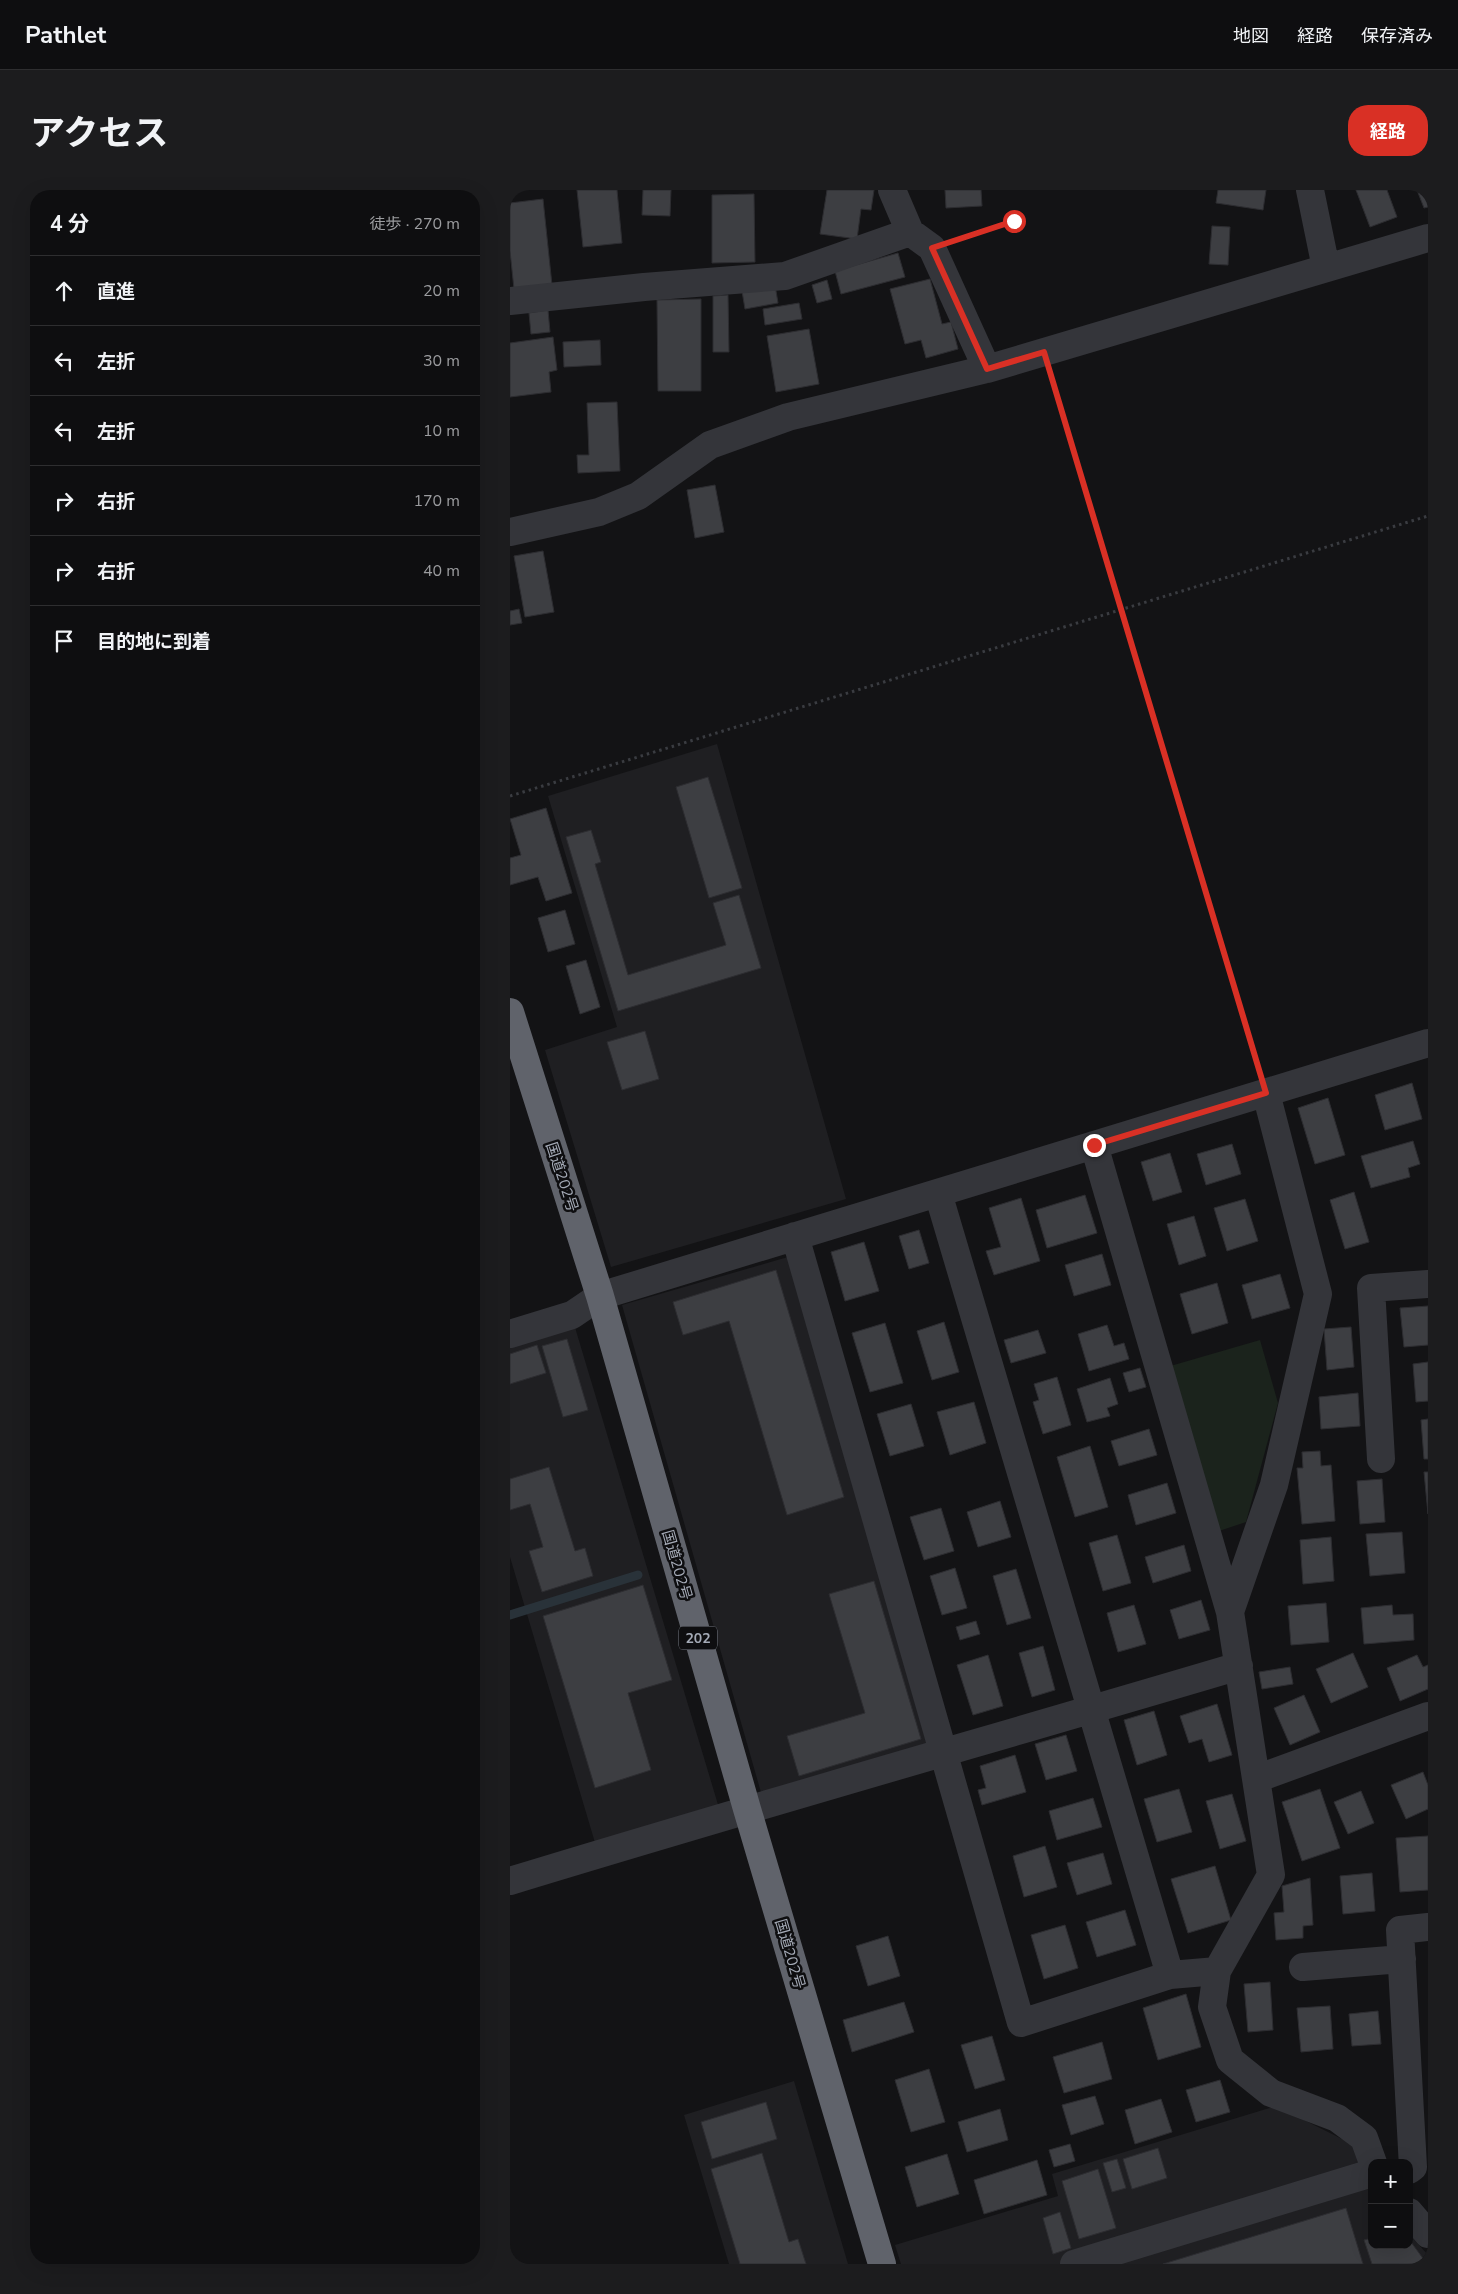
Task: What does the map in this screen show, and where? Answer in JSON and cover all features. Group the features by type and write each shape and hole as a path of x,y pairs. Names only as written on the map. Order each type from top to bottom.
{"highway":[{"name":"国道202号","path":"510,1012 600,1296 747,1809 882,2264"}],"street":[{"path":"892,190 910,232 932,248 987,369"},
{"path":"1310,190 1326,268"},
{"path":"510,301 644,286 785,276 910,232"},
{"path":"510,532 599,512 638,496 710,445 788,417 987,369 1428,238"},
{"path":"510,1334 572,1315 600,1296 1428,1043"},
{"path":"1230,1612 1274,1485 1318,1294 1266,1093"},
{"path":"1094,1145 1230,1612 1272,1875 1217,1971 1212,2007 1230,2060 1271,2093 1337,2118 1364,2138 1372,2159"},
{"path":"938,1193 1170,1975"},
{"path":"795,1236 1021,2023 1170,1975 1217,1971"},
{"path":"1382,1459 1371,1288 1428,1284"},
{"path":"510,1881 747,1809 944,1754 1239,1666"},
{"path":"1256,1779 1428,1716"},
{"path":"1413,2159 1400,1930 1428,1927"},
{"path":"1303,1967 1402,1959"},
{"path":"1074,2264 1368,2174"},
{"path":"1413,2217 1428,2234"}],"path":[{"path":"932,248 1014,221"},
{"path":"1044,352 1266,1093"},
{"path":"510,796 1428,516"}],"shaded area":[{"path":"717,744 846,1199 611,1267 545,1050 617,1027 548,796"},
{"path":"788,1257 928,1748 762,1796 622,1305"},
{"path":"574,1324 719,1808 596,1846 510,1557 510,1343"},
{"path":"1260,1340 1278,1403 1246,1522 1216,1532 1167,1367"},
{"path":"794,2081 848,2264 729,2264 684,2115"},
{"path":"1276,2106 1356,2146 1368,2188 1368,2249 1413,2249 1413,2238 1428,2255 1428,2264 901,2264 895,2245 1058,2196 1052,2174"}],"building":[{"path":"577,190 617,190 622,243 583,247"},
{"path":"643,190 671,190 670,216 642,215"},
{"path":"827,190 874,190 871,210 861,209 857,239 820,234"},
{"path":"945,190 981,190 982,206 946,208"},
{"path":"1218,190 1266,190 1263,210 1216,203"},
{"path":"1356,190 1387,190 1397,217 1370,227"},
{"path":"1417,190 1428,190 1428,207 1424,208"},
{"path":"754,194 755,262 712,263 712,195"},
{"path":"543,199 552,285 514,289 510,251 510,203"},
{"path":"1212,226 1230,227 1228,265 1209,264"},
{"path":"898,253 905,277 841,294 835,271"},
{"path":"930,279 942,324 951,322 958,349 926,358 921,340 905,344 890,289"},
{"path":"827,280 832,299 817,303 812,285"},
{"path":"775,285 778,303 745,309 742,291"},
{"path":"728,295 729,352 713,352 713,296"},
{"path":"701,299 701,391 658,391 657,300"},
{"path":"799,303 802,319 765,325 763,309"},
{"path":"548,310 550,332 531,334 529,313"},
{"path":"809,329 819,384 776,392 767,336"},
{"path":"553,337 557,370 549,372 551,392 510,397 510,343"},
{"path":"600,340 601,365 564,367 563,342"},
{"path":"617,402 620,471 578,473 577,455 589,455 587,403"},
{"path":"715,485 724,532 695,538 687,490"},
{"path":"543,551 554,612 525,617 514,556"},
{"path":"519,609 522,623 510,625 510,611"},
{"path":"708,777 742,888 709,898 676,787"},
{"path":"546,808 572,893 546,901 538,877 510,885 510,858 521,855 510,819"},
{"path":"591,830 601,862 595,864 628,975 726,945 713,903 739,895 761,968 618,1011 566,837"},
{"path":"565,910 575,944 548,952 538,918"},
{"path":"586,960 600,1007 580,1014 566,966"},
{"path":"645,1031 659,1079 622,1090 607,1042"},
{"path":"1412,1083 1422,1119 1385,1130 1375,1095"},
{"path":"1328,1098 1345,1155 1315,1164 1298,1108"},
{"path":"1413,1141 1420,1164 1408,1168 1410,1177 1371,1188 1361,1156"},
{"path":"1232,1144 1241,1174 1206,1185 1197,1154"},
{"path":"1170,1153 1182,1192 1153,1201 1141,1162"},
{"path":"1354,1192 1369,1242 1345,1249 1330,1200"},
{"path":"1085,1195 1097,1233 1047,1248 1036,1210"},
{"path":"1021,1198 1040,1261 994,1275 986,1251 1001,1247 989,1208"},
{"path":"1245,1199 1258,1241 1227,1251 1214,1208"},
{"path":"1194,1216 1206,1256 1179,1265 1167,1224"},
{"path":"919,1230 929,1263 909,1269 899,1236"},
{"path":"864,1242 879,1291 845,1301 831,1252"},
{"path":"1102,1254 1111,1285 1074,1296 1065,1265"},
{"path":"776,1270 844,1497 787,1515 729,1321 683,1335 673,1302"},
{"path":"1280,1274 1290,1308 1252,1319 1242,1285"},
{"path":"1217,1283 1228,1323 1192,1334 1180,1294"},
{"path":"1428,1306 1428,1345 1404,1347 1400,1308"},
{"path":"944,1322 959,1372 932,1380 917,1331"},
{"path":"885,1323 903,1383 870,1392 852,1333"},
{"path":"1107,1325 1114,1346 1124,1343 1129,1359 1089,1371 1078,1334"},
{"path":"1351,1327 1354,1367 1327,1370 1324,1329"},
{"path":"1038,1330 1046,1353 1011,1363 1004,1340"},
{"path":"567,1339 588,1410 563,1417 542,1346"},
{"path":"537,1345 546,1373 510,1384 510,1354"},
{"path":"1428,1362 1428,1401 1416,1402 1413,1364"},
{"path":"1140,1368 1146,1387 1129,1392 1123,1373"},
{"path":"1057,1377 1071,1425 1043,1434 1033,1402 1039,1400 1034,1384"},
{"path":"1110,1378 1118,1404 1107,1408 1110,1416 1087,1422 1077,1389"},
{"path":"1358,1393 1360,1426 1321,1429 1319,1397"},
{"path":"974,1402 986,1443 950,1455 937,1412"},
{"path":"911,1404 924,1446 890,1456 877,1414"},
{"path":"1428,1419 1428,1459 1424,1459 1421,1420"},
{"path":"1149,1429 1157,1455 1119,1466 1111,1441"},
{"path":"1090,1446 1108,1507 1075,1517 1057,1457"},
{"path":"1320,1451 1321,1466 1331,1465 1335,1521 1302,1524 1297,1468 1303,1468 1302,1452"},
{"path":"549,1467 575,1551 585,1548 593,1576 542,1592 529,1551 543,1547 530,1504 510,1510 510,1479"},
{"path":"1424,1472 1428,1472 1428,1514"},
{"path":"1382,1479 1385,1522 1360,1524 1357,1481"},
{"path":"1167,1483 1176,1513 1136,1525 1128,1495"},
{"path":"1000,1501 1011,1537 978,1547 967,1512"},
{"path":"941,1508 954,1551 924,1560 910,1517"},
{"path":"1402,1532 1405,1573 1370,1576 1366,1534"},
{"path":"1117,1535 1131,1583 1103,1591 1089,1543"},
{"path":"1331,1537 1334,1581 1303,1584 1300,1540"},
{"path":"1184,1545 1191,1571 1153,1583 1145,1557"},
{"path":"955,1568 967,1608 942,1615 930,1576"},
{"path":"1016,1569 1031,1618 1007,1625 993,1576"},
{"path":"874,1581 921,1739 799,1776 787,1736 865,1713 829,1594"},
{"path":"643,1585 672,1680 628,1693 651,1770 595,1788 543,1616"},
{"path":"1201,1600 1210,1630 1179,1639 1170,1610"},
{"path":"1326,1603 1329,1642 1291,1645 1288,1606"},
{"path":"1134,1605 1146,1644 1118,1652 1107,1613"},
{"path":"1392,1605 1393,1615 1413,1614 1414,1640 1364,1644 1361,1608"},
{"path":"976,1621 980,1634 960,1640 956,1627"},
{"path":"1043,1646 1055,1690 1032,1697 1019,1653"},
{"path":"1353,1653 1368,1687 1331,1703 1316,1669"},
{"path":"988,1655 1003,1706 973,1715 957,1665"},
{"path":"1417,1655 1423,1667 1428,1665 1428,1689 1400,1701 1387,1668"},
{"path":"1290,1667 1293,1684 1262,1689 1259,1672"},
{"path":"1304,1695 1320,1732 1290,1745 1274,1708"},
{"path":"1217,1704 1232,1755 1209,1762 1202,1739 1189,1743 1180,1716"},
{"path":"1154,1711 1167,1755 1137,1765 1124,1720"},
{"path":"1066,1735 1077,1771 1046,1780 1035,1744"},
{"path":"1015,1755 1026,1792 982,1805 978,1790 986,1788 980,1766"},
{"path":"1423,1772 1428,1785 1428,1809 1406,1819 1391,1785"},
{"path":"1179,1789 1192,1832 1157,1842 1144,1799"},
{"path":"1320,1789 1340,1848 1302,1861 1282,1802"},
{"path":"1361,1791 1374,1823 1348,1834 1334,1802"},
{"path":"1232,1794 1246,1841 1220,1849 1206,1801"},
{"path":"1093,1798 1102,1827 1057,1840 1049,1811"},
{"path":"1428,1836 1428,1890 1400,1892 1396,1838"},
{"path":"1045,1846 1057,1887 1024,1897 1013,1856"},
{"path":"1103,1853 1112,1884 1077,1895 1067,1863"},
{"path":"1215,1866 1231,1920 1188,1933 1171,1879"},
{"path":"1372,1873 1375,1911 1343,1914 1340,1876"},
{"path":"1310,1878 1313,1925 1303,1926 1303,1938 1276,1940 1274,1913 1284,1912 1282,1886"},
{"path":"1125,1910 1136,1945 1097,1957 1086,1922"},
{"path":"1065,1925 1078,1968 1044,1979 1031,1935"},
{"path":"888,1936 900,1976 868,1986 856,1946"},
{"path":"1270,1982 1273,2030 1248,2032 1244,1984"},
{"path":"1186,1994 1201,2047 1158,2060 1143,2008"},
{"path":"904,2002 914,2032 852,2052 843,2020"},
{"path":"1330,2006 1333,2049 1301,2052 1297,2008"},
{"path":"1378,2011 1381,2044 1352,2046 1349,2014"},
{"path":"992,2036 1005,2080 975,2089 961,2045"},
{"path":"1102,2042 1112,2079 1064,2093 1053,2057"},
{"path":"929,2069 945,2122 911,2132 895,2080"},
{"path":"1220,2080 1230,2112 1196,2122 1186,2090"},
{"path":"1095,2096 1104,2124 1071,2135 1062,2105"},
{"path":"1161,2099 1172,2132 1135,2144 1125,2110"},
{"path":"766,2102 777,2139 712,2159 701,2122"},
{"path":"1000,2109 1008,2140 967,2152 958,2122"},
{"path":"1070,2144 1075,2161 1054,2167 1049,2150"},
{"path":"1158,2148 1167,2178 1132,2189 1123,2159"},
{"path":"762,2153 789,2242 798,2239 806,2264 740,2264 711,2169"},
{"path":"947,2154 959,2194 917,2207 905,2167"},
{"path":"1117,2159 1126,2188 1112,2192 1103,2163"},
{"path":"1037,2160 1047,2195 984,2214 974,2180"},
{"path":"1098,2169 1116,2228 1079,2239 1062,2181"},
{"path":"1346,2208 1363,2264 1163,2264"},
{"path":"1060,2212 1071,2248 1053,2254 1043,2218"},
{"path":"1368,2239 1368,2249 1413,2249 1413,2245 1427,2264 1372,2264 1364,2240"}],"waterway":[{"path":"510,1615 638,1575"}],"route":[{"path":"1014,221 932,248 987,369 1044,352 1266,1093 1094,1145"}]}
